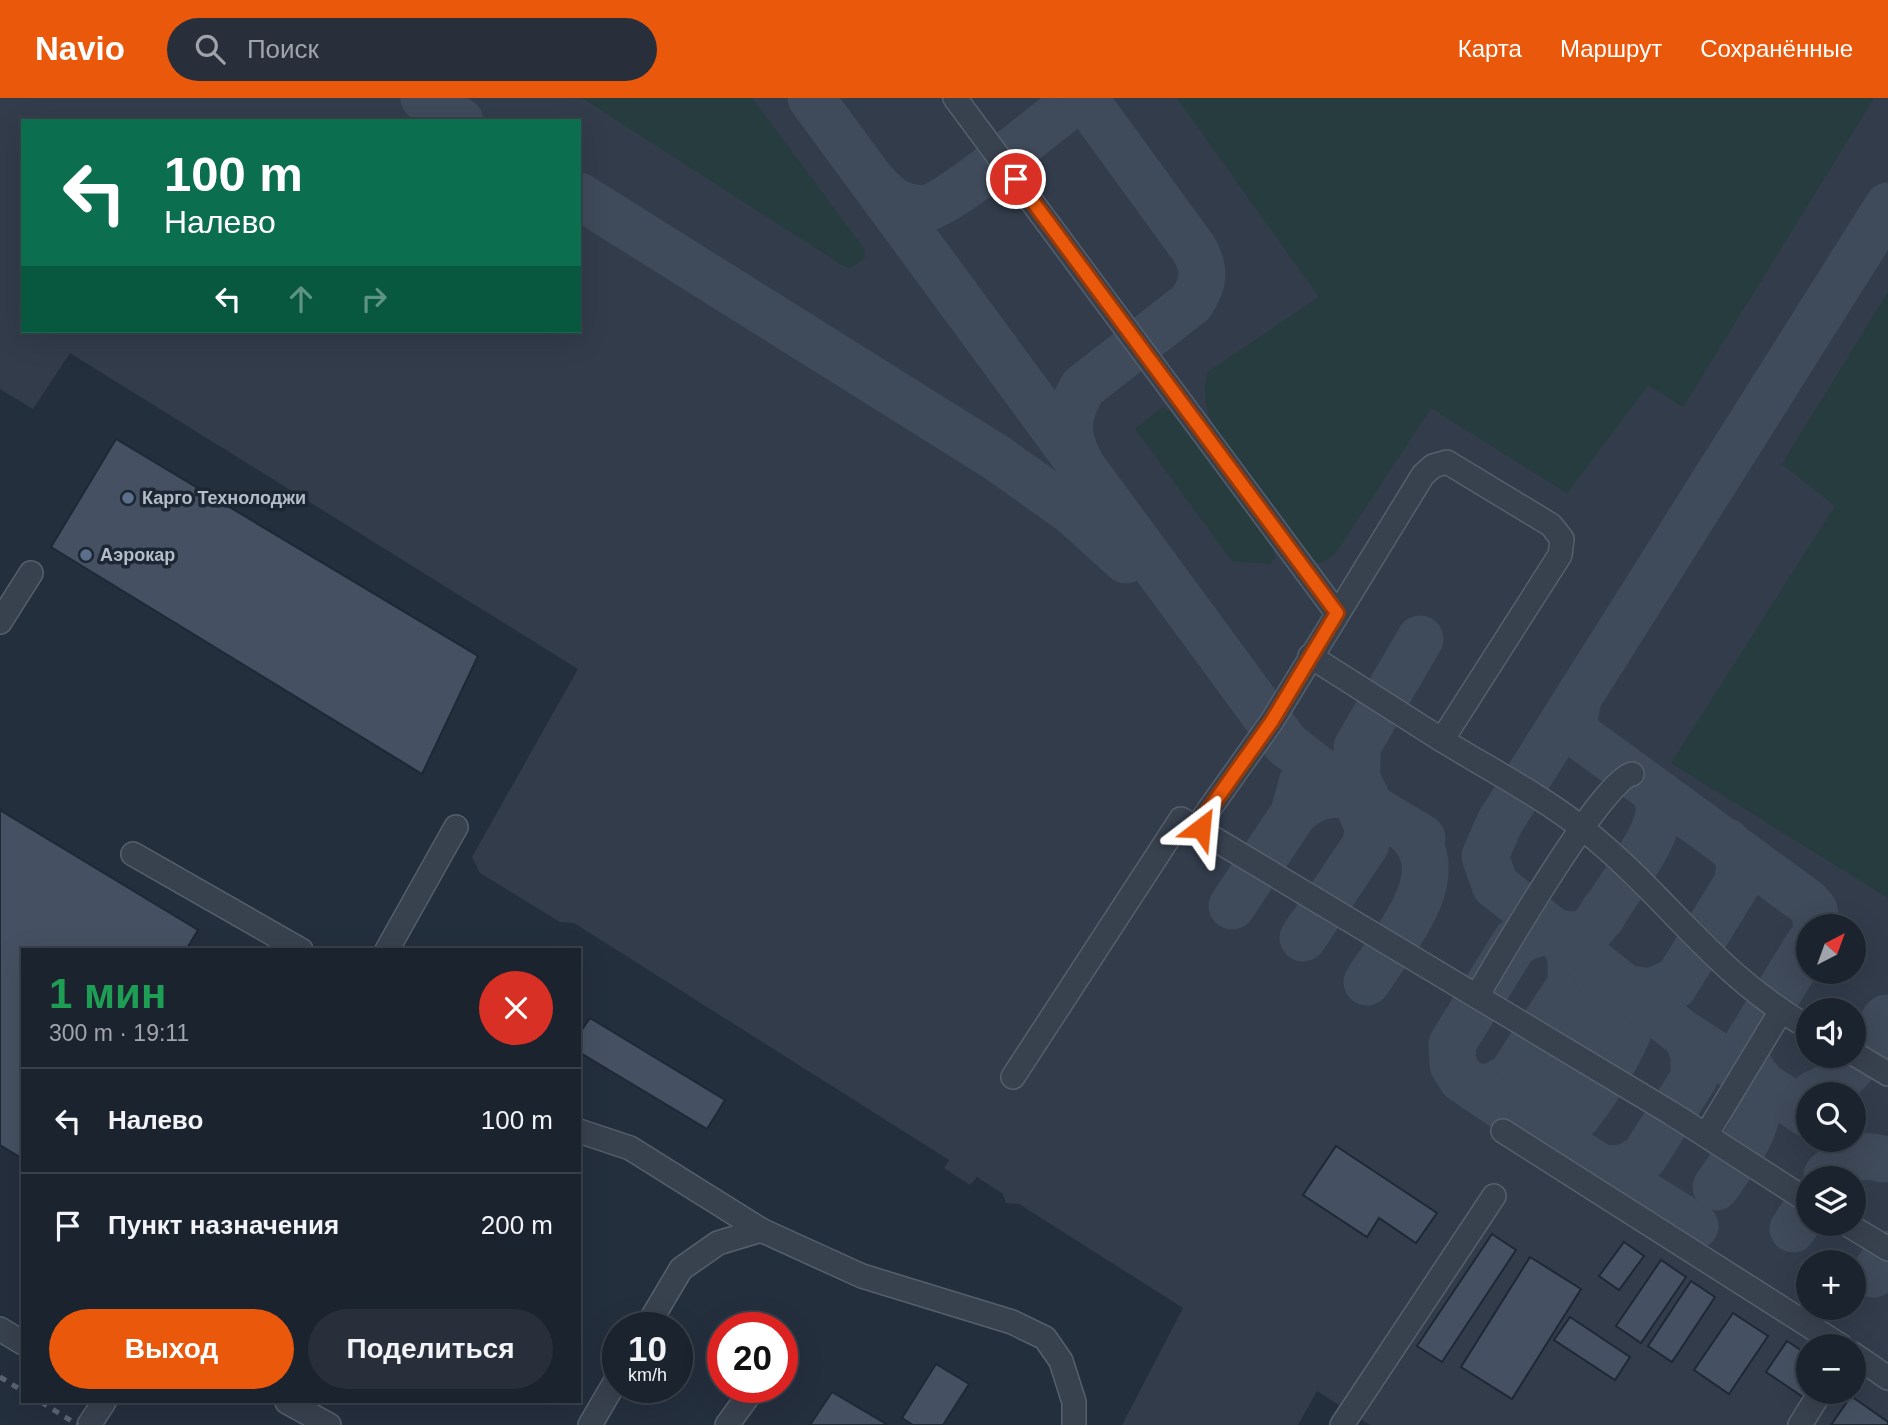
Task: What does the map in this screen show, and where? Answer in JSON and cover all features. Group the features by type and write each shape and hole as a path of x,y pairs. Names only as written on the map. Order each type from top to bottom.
{"lane":[{"path":"955,98 1337,613"},
{"path":"1203,832 1200,824 1203,818 1272,721 1423,475 1433,466 1447,461 1551,525 1562,539 1560,555 1443,740"},
{"path":"0,622 31,573"},
{"path":"1310,656 1582,828 1630,870 1734,976 1796,1020"},
{"path":"1477,996 1582,828 1620,779 1632,774"},
{"path":"1013,1077 1181,819 1706,1135 1796,1193"},
{"path":"388,948 456,827"},
{"path":"133,854 298,948"},
{"path":"1706,1135 1781,1012"},
{"path":"1866,1061 1888,1074"},
{"path":"1503,1131 1822,1334"},
{"path":"581,1132 630,1148 761,1230 862,1276 1012,1322 1045,1338 1061,1362 1074,1402 1074,1425"},
{"path":"1342,1425 1494,1196"},
{"path":"655,1312 681,1269 718,1243 761,1230"},
{"path":"1866,1232 1885,1240"},
{"path":"0,1329 21,1342"},
{"path":"1866,1363 1888,1378"},
{"path":"89,1425 103,1403"},
{"path":"289,1403 329,1425"},
{"path":"590,1425 603,1403"},
{"path":"727,1425 743,1403"},
{"path":"1800,1425 1813,1404"}],"shaded area":[{"path":"0,98 1888,98 1888,1425 1370,1425 1317,1391 1298,1425 1122,1425 1183,1308 1019,1204 1006,1203 1003,1194 977,1177 970,1185 944,1168 949,1160 574,923 560,922 480,873 472,857 578,669 70,353 33,409 0,389"}],"green space":[{"path":"582,98 752,98 865,250 865,258 850,268 842,265"},
{"path":"1177,98 1874,98 1683,407 1648,385 1567,493 1431,408 1335,554 1321,563 1311,562 1213,424 1206,405 1205,392 1208,372 1319,297"},
{"path":"1888,292 1888,898 1671,763 1835,506 1782,464"},
{"path":"1163,407 1179,418 1273,549 1275,558 1270,564 1232,561 1135,429"}],"building":[{"path":"116,439 478,656 422,774 51,547"},
{"path":"0,810 198,930 187,948 21,948 21,1158 0,1145"},
{"path":"590,1018 725,1100 707,1129 581,1053 581,1031"},
{"path":"1336,1146 1437,1213 1416,1243 1379,1218 1367,1237 1303,1195"},
{"path":"1492,1234 1516,1250 1442,1362 1417,1346"},
{"path":"1624,1242 1644,1256 1619,1290 1599,1276"},
{"path":"1530,1257 1581,1289 1512,1399 1461,1367"},
{"path":"1661,1260 1686,1277 1641,1343 1616,1326"},
{"path":"1691,1281 1715,1297 1672,1362 1648,1346"},
{"path":"1733,1313 1768,1336 1729,1394 1694,1370"},
{"path":"1570,1317 1630,1357 1615,1380 1554,1340"},
{"path":"1787,1341 1796,1347 1796,1392 1766,1372"},
{"path":"936,1364 969,1384 943,1425 913,1425 902,1418"},
{"path":"832,1392 888,1425 810,1425"},
{"path":"1845,1404 1862,1404 1888,1422 1888,1425 1831,1425"}],"taxiway":[{"path":"424,98 457,119"},
{"path":"811,98 1286,744 1355,798 1422,838"},
{"path":"875,184 891,199 904,206 926,208 939,203 978,177 1079,98"},
{"path":"1080,462 1071,442 1070,424 1074,406 1083,387 1191,303 1202,277 1194,249 1084,98"},
{"path":"581,197 997,458 1073,512 1126,560"},
{"path":"1796,1106 1681,1032 1495,885 1485,856 1500,822 1888,206"},
{"path":"1371,808 1357,779 1357,747 1420,639"},
{"path":"1578,700 1573,723 1581,737 1807,902 1815,914"},
{"path":"1232,906 1294,813 1302,783"},
{"path":"1602,917 1652,835 1658,817 1658,802 1652,789"},
{"path":"1294,813 1308,802 1322,796 1346,796 1355,798 1368,827 1366,844 1303,938"},
{"path":"1367,982 1405,926 1424,884 1425,863 1419,844 1403,827"},
{"path":"1674,986 1738,882 1740,858 1727,842"},
{"path":"1524,1121 1462,1079 1453,1065 1452,1044 1516,941 1543,931 1581,936 1595,925 1606,908"},
{"path":"1475,1088 1494,1086 1511,1076 1571,984 1571,956 1560,934"},
{"path":"1543,1094 1600,1012 1602,984 1586,958"},
{"path":"1765,1087 1751,1069 1746,1046 1796,965"},
{"path":"1510,1093 1519,1111 1533,1125 1551,1130 1571,1122 1595,1091 1627,1034 1631,1016 1624,988 1651,992 1676,981"},
{"path":"1836,1082 1863,1052 1886,1018"},
{"path":"1604,1169 1625,1168 1644,1157 1694,1078 1694,1055 1687,1036"},
{"path":"1716,1187 1742,1148 1755,1121 1757,1106 1749,1076"},
{"path":"1532,1125 1695,1226"},
{"path":"1838,1166 1853,1158 1883,1159"},
{"path":"1793,1229 1796,1224"},
{"path":"1874,1274 1888,1254"}],"railway":[{"path":"0,1377 21,1390"},
{"path":"43,1403 78,1425"}],"place":[{"name":"Карго Технолоджи","path":"128,498"},
{"name":"Аэрокар","path":"86,555"}],"route":[{"path":"1016,179 1337,613 1272,721 1203,818 1201,828"}]}
